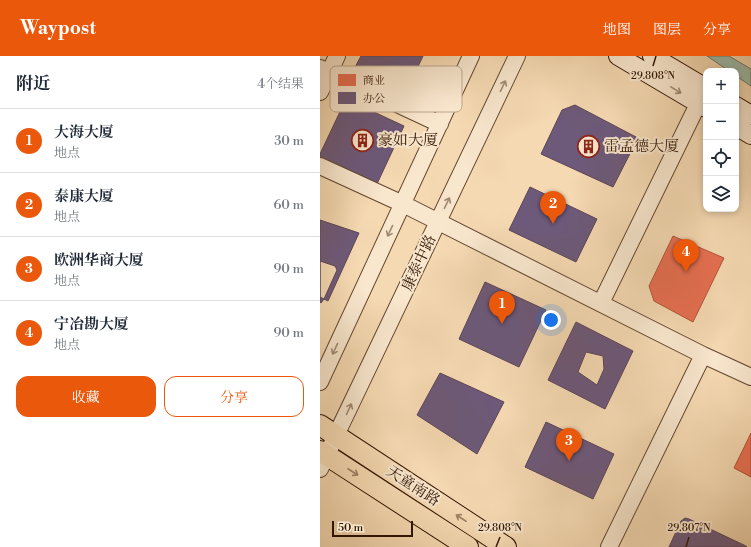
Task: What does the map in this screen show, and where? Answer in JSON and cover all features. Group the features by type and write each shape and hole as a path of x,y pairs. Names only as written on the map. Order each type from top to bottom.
{"main road":[{"path":"618,56 703,100"},
{"path":"652,56 703,100"},
{"path":"739,108 751,115"},
{"path":"739,128 751,135"},
{"name":"天童南路","path":"328,430 506,547"},
{"name":"天童南路","path":"322,458 468,547"}],"street":[{"path":"320,92 325,70 338,56"},
{"path":"462,76 471,56"},
{"name":"康泰中路","path":"322,458 328,430 438,222 517,56"},
{"path":"601,303 703,100"},
{"path":"414,112 440,124"},
{"path":"320,382 445,112"},
{"path":"320,166 403,204 751,378"},
{"path":"609,547 703,355"}],"shaded area":[{"path":"707,56 729,56 751,69 751,86 739,78 739,68 725,68"}],"building: 商业":[{"path":"673,236 724,258 693,322 654,301 649,286"},
{"path":"751,433 751,477 734,468"}],"building: 办公":[{"path":"361,56 423,56 418,66 356,66"},
{"name":"雷孟德大厦","path":"575,105 638,138 613,187 541,154 562,110"},
{"name":"豪如大厦","path":"340,112 374,112 404,126 376,186 320,160 320,154"},
{"path":"530,187 597,219 576,262 509,230"},
{"path":"320,220 359,233 328,301 320,297"},
{"path":"320,261 335,266 337,270 321,303 320,302"},
{"path":"485,282 546,310 519,367 459,339"},
{"path":"576,322 633,351 605,409 548,380","holes":["586,352 603,356 604,369 597,385 578,372"]},
{"path":"440,373 504,402 477,454 417,415"},
{"path":"546,422 614,454 593,499 525,467"},
{"path":"685,518 747,547 669,547 681,521"}],"place":[{"name":"豪如大厦","path":"362,140"},
{"name":"雷孟德大厦","path":"589,146"},
{"name":"泰康大厦","path":"553,224"},
{"name":"宁冶勘大厦","path":"686,272"},
{"name":"大海大厦","path":"502,324"},
{"name":"欧洲华商大厦","path":"569,461"}]}
